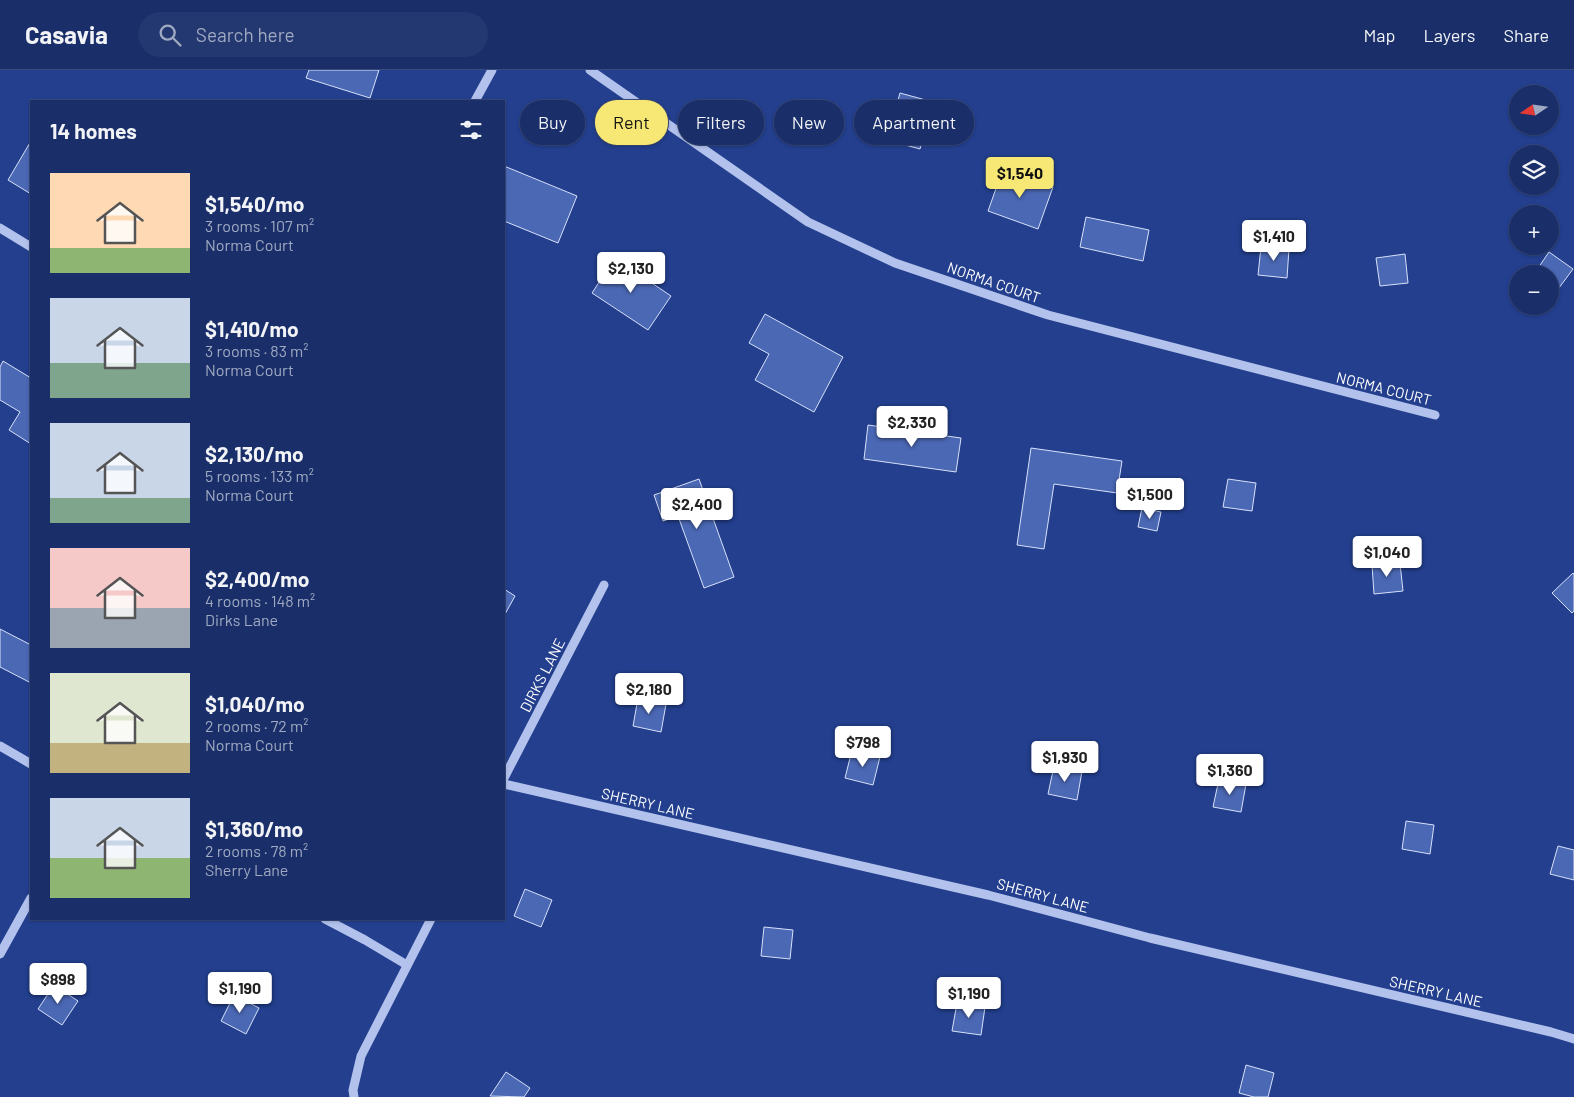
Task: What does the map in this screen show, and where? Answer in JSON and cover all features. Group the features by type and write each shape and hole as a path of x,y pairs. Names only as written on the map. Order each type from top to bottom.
{"street":[{"path":"476,100 492,70"},
{"name":"NORMA COURT","path":"590,70 808,222 895,264 1048,315 1435,415"},
{"path":"0,228 30,246"},
{"name":"DIRKS LANE","path":"505,776 604,586"},
{"path":"0,746 30,763"},
{"name":"SHERRY LANE","path":"505,784 988,895 1150,938 1574,1039"},
{"path":"0,954 30,900"},
{"path":"326,920 407,965"},
{"path":"354,1097 353,1090 361,1056 430,920"}],"building":[{"path":"309,70 379,70 370,98 306,78"},
{"path":"900,93 926,100 898,100"},
{"path":"30,143 30,193 8,180"},
{"path":"905,145 921,145 920,149"},
{"path":"505,166 577,196 558,243 505,221"},
{"path":"1003,169 1053,187 1038,229 988,211"},
{"path":"1086,217 1149,230 1143,261 1080,247"},
{"path":"1261,247 1289,249 1287,278 1258,275"},
{"path":"1405,254 1408,283 1380,286 1376,258"},
{"path":"1547,255 1553,255 1573,269 1559,288 1559,265 1540,265"},
{"path":"615,258 671,296 648,330 592,293"},
{"path":"765,314 843,357 814,412 755,380 769,354 749,343"},
{"path":"3,361 30,377 30,443 9,430 20,412 0,400 0,367"},
{"path":"868,425 961,438 956,472 864,459"},
{"path":"1031,448 1122,461 1117,493 1054,484 1044,549 1017,545"},
{"path":"699,479 734,577 704,588 678,516 663,521 654,495"},
{"path":"1228,479 1256,483 1252,511 1223,507"},
{"path":"1142,508 1161,512 1157,531 1138,527"},
{"path":"1400,563 1403,591 1374,594 1372,565"},
{"path":"1573,573 1574,611 1572,613 1552,593"},
{"path":"505,590 515,596 505,614"},
{"path":"0,629 30,644 30,682 0,667"},
{"path":"638,698 666,704 661,732 633,726"},
{"path":"852,750 880,757 873,785 845,778"},
{"path":"1054,766 1082,771 1077,800 1048,794"},
{"path":"1219,779 1246,784 1241,812 1213,807"},
{"path":"1406,821 1434,825 1430,854 1402,849"},
{"path":"1558,846 1574,850 1574,880 1550,874"},
{"path":"525,889 552,900 541,927 514,916"},
{"path":"764,927 793,930 790,959 761,956"},
{"path":"54,985 78,1001 62,1025 38,1009"},
{"path":"234,995 259,1008 246,1034 221,1021"},
{"path":"957,1003 985,1007 981,1035 952,1031"},
{"path":"1246,1065 1274,1073 1268,1097 1254,1097 1239,1093"},
{"path":"506,1072 530,1088 524,1097 490,1096"}]}
